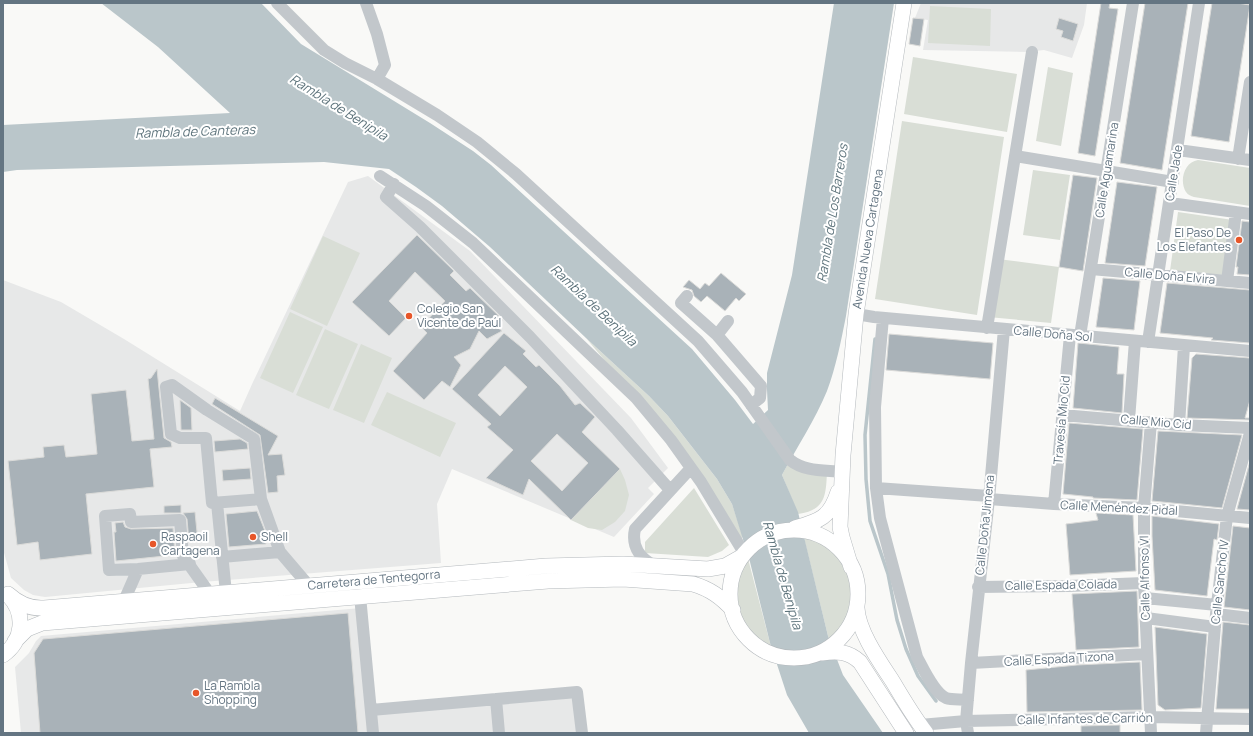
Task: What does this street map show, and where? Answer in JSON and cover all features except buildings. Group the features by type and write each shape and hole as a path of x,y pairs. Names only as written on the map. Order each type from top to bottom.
{"main road":[{"name":"Avenida Nueva Cartagena","path":"851,567 840,527 842,474 856,314 904,3"},
{"name":"Avenida Nueva Cartagena","path":"798,529 820,520 826,515 836,498 842,474"},
{"path":"906,733 860,662 851,655 844,652 829,650 800,659 784,658 759,648 748,639 738,624 733,610 730,594 734,571 744,554 755,542 778,531 798,529 816,534 829,540 840,549 851,567 857,586 857,607 860,622 876,656 923,729"},
{"name":"Carretera de Tentegorra","path":"5,593 20,604 36,608 546,566 606,564 708,569 725,566 744,554"},
{"name":"Carretera de Tentegorra","path":"4,655 27,629 42,623 548,581 623,579 675,582 701,586 718,596 733,610"},
{"path":"5,593 16,606 20,617 19,631 16,641"},
{"path":"829,650 843,636 851,625 857,607"}],"street":[{"path":"277,3 324,50 345,63 377,79 443,119 477,142 502,162 698,341 720,365 751,405 790,460 799,466 806,468 842,474"},
{"path":"366,3 377,34 385,65 377,79"},
{"name":"Calle Aguamarina","path":"1075,336 1091,269 1133,3"},
{"name":"Calle Jade","path":"1148,342 1199,3"},
{"path":"987,328 1032,52"},
{"path":"1238,158 1250,82"},
{"path":"1178,150 1250,160"},
{"path":"1015,156 1173,182"},
{"path":"380,176 426,206 473,243 636,398 671,440 701,482 744,554"},
{"path":"394,184 386,197 420,227 530,337 617,430 670,490"},
{"path":"1170,203 1250,214"},
{"path":"1227,281 1236,212"},
{"name":"Calle Doña Elvira","path":"1091,269 1250,283"},
{"path":"687,296 681,303 717,335 761,386 760,398 751,405"},
{"name":"Calle Doña Sol","path":"856,314 882,318 987,328 1250,351"},
{"path":"882,318 875,407 876,488 880,518 917,656 928,677 945,698 968,700"},
{"path":"717,335 728,321"},
{"name":"Calle Doña Jimena","path":"967,727 978,587 989,497 1004,329"},
{"name":"Travesía Mio Cid","path":"1054,504 1062,415 1075,336"},
{"path":"1129,420 1135,341"},
{"path":"1178,424 1184,346"},
{"path":"261,499 212,503 206,438 180,438 171,434 166,387 172,385 207,410 254,439 261,499 280,552 309,586"},
{"name":"Calle Mio Cid","path":"1062,415 1250,428"},
{"name":"Calle Alfonso VI","path":"1151,422 1144,508 1144,583 1151,733"},
{"name":"Calle Sancho IV","path":"1206,733 1206,718 1227,516 1250,433"},
{"path":"655,566 647,562 638,552 634,541 634,534 639,524 691,468"},
{"name":"Calle Menéndez Pidal","path":"876,488 1054,504 1144,508 1250,518"},
{"path":"217,503 226,593"},
{"path":"190,564 109,570 105,516 130,514 130,522 180,520 184,556 190,564 210,594"},
{"path":"222,557 280,552"},
{"path":"124,601 138,569"},
{"name":"Calle Espada Colada","path":"978,587 1144,583"},
{"path":"360,596 373,733"},
{"path":"1145,598 1216,615"},
{"path":"1146,618 1216,615 1250,618"},
{"name":"Calle Espada Tizona","path":"971,663 1147,654"},
{"path":"371,710 577,692 582,733"},
{"path":"496,699 499,733"},
{"name":"Calle Infantes de Carrión","path":"923,729 1151,718 1250,719"}],"shaded area":[{"path":"921,3 1087,3 1084,25 1072,58 1044,50 1027,52 923,50 928,20 915,18"},
{"path":"930,6 991,9 990,46 928,43"},
{"path":"913,57 1017,74 1007,132 904,114"},
{"path":"1048,67 1073,73 1061,146 1036,141"},
{"path":"902,121 1004,137 977,315 875,299"},
{"path":"1198,160 1250,168 1250,206 1194,197 1188,194 1183,183 1184,173 1189,164"},
{"path":"1033,170 1070,175 1060,240 1023,235"},
{"path":"368,176 470,251 631,418 668,468 648,488 654,494 614,537 452,469 437,504 441,563 202,582 45,597 33,595 24,590 11,578 3,549 3,280 61,302 240,411 348,182"},
{"path":"1178,212 1233,220 1224,275 1170,271"},
{"path":"323,236 360,253 327,326 290,309"},
{"path":"998,259 1059,267 1051,323 988,317"},
{"path":"290,312 323,327 293,393 260,378"},
{"path":"325,329 358,344 329,409 296,395"},
{"path":"586,338 649,396 668,416 717,479 732,504 743,537 737,542 671,440"},
{"path":"361,344 392,358 364,423 333,410"},
{"path":"387,392 456,423 440,457 371,425"},
{"path":"790,460 827,471 823,500 814,509 807,512 798,514 782,475"},
{"path":"620,469 629,495 625,511 615,522 602,530 588,528 571,520"},
{"path":"694,488 729,545 722,551 708,557 645,553 645,542"},
{"path":"802,530 822,536 834,544 842,552 852,569 857,584 857,604 855,614 846,632 840,640 832,646 828,636"},
{"path":"746,551 774,655 760,648 748,639 742,632 734,616 731,598 732,580 736,566"},
{"name":"La Rambla Shopping","path":"361,608 371,710 577,692 582,733 21,733 15,667 29,653 36,641 41,636"}],"water":[{"path":"101,3 261,3 301,44 430,123 473,151 491,165 692,349 753,424 768,410 767,373 792,275 834,3 894,3 846,316 838,354 827,391 822,402 782,475 798,512 828,636 843,675 883,733 809,733 787,695 770,643 750,562 732,504 717,479 668,416 649,396 490,247 442,206 389,169 324,162 17,170 3,172 3,125 230,113 158,47"}],"waterway":[{"path":"875,339 865,435 866,479 870,521 888,574 897,620 906,649 918,676 936,701"}],"place":[{"name":"El Paso De Los Elefantes","path":"1239,240"},
{"name":"Colegio San Vicente de Paúl","path":"409,316"},
{"name":"Shell","path":"253,537"},
{"name":"Raspaoil Cartagena","path":"153,544"},
{"name":"La Rambla Shopping","path":"196,693"}],"water label":[{"name":"Rambla de Benipila","path":"339,107"},
{"name":"Rambla de Canteras","path":"195,131"},
{"name":"Rambla de Los Barreros","path":"832,213"},
{"name":"Rambla de Benipila","path":"594,305"},
{"name":"Rambla de Benipila","path":"783,575"}]}
